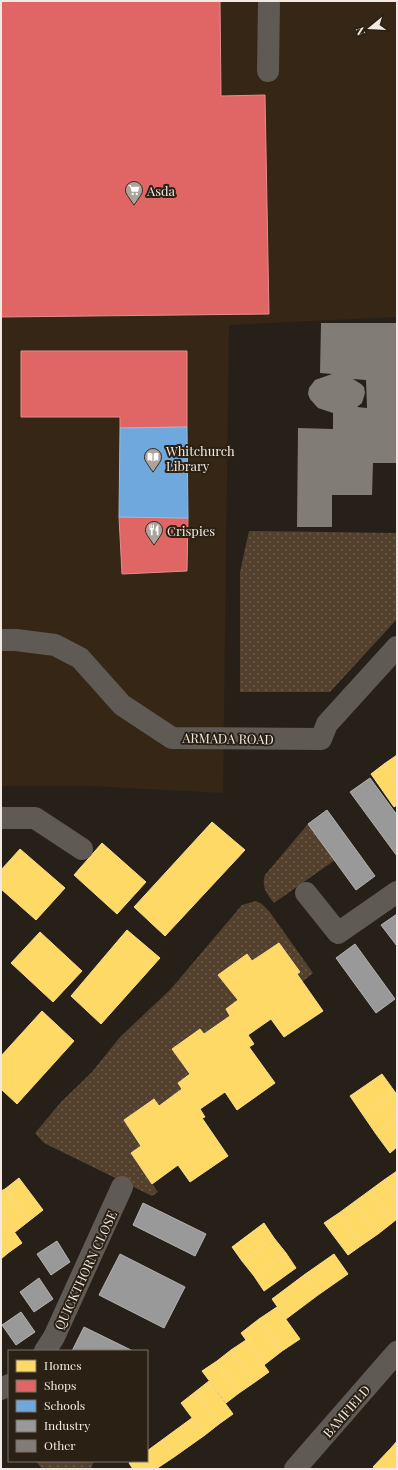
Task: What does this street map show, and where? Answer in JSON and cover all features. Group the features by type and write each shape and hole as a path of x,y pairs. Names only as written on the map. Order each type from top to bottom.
{"street":[{"path":"268,71 269,1"},
{"name":"ARMADA ROAD","path":"1,640 16,640 55,645 80,658 122,705 172,738 320,739 327,724 397,647"},
{"path":"1,818 35,818 82,849"},
{"path":"306,893 338,934 397,892"},
{"name":"QUICKTHORN CLOSE","path":"46,1350 54,1337 122,1187"},
{"name":"BAMFIELD","path":"295,1469 397,1352"}],"shaded area":[{"path":"1,1 397,1 397,317 229,325 223,793 88,786 1,786"},
{"path":"249,531 397,533 397,619 330,692 240,692 240,572"},
{"path":"308,824 335,860 274,903 264,887 265,875"},
{"path":"256,901 262,904 269,911 313,973 302,982 297,974 299,972 279,943 252,961 246,954 218,975 238,1000 226,1009 230,1016 204,1034 199,1029 172,1049 190,1074 178,1083 182,1089 159,1106 154,1099 124,1120 141,1146 131,1154 158,1192 152,1196 44,1143 35,1133 61,1102 92,1072 120,1037 170,990 242,905"},
{"path":"37,1462 94,1462 91,1469 42,1469"}],"building: Homes":[{"path":"397,755 397,783 384,764"},
{"path":"384,764 397,783 397,805 394,807 371,774"},
{"path":"212,822 245,850 165,936 134,907"},
{"path":"102,843 146,882 117,914 74,875"},
{"path":"20,849 65,888 36,920 1,889 1,870"},
{"path":"127,930 160,958 101,1024 71,996"},
{"path":"40,932 82,971 53,1002 11,963"},
{"path":"279,943 300,972 297,974 323,1011 284,1037 271,1019 248,1035 254,1044 249,1047 275,1083 237,1110 225,1092 200,1109 205,1117 202,1118 228,1156 190,1182 178,1165 152,1184 131,1153 141,1146 124,1120 154,1099 159,1106 182,1089 178,1083 190,1074 172,1049 200,1029 204,1034 230,1016 226,1009 238,1000 218,975 247,954 252,961"},
{"path":"42,1011 74,1041 17,1104 1,1089 1,1056"},
{"path":"382,1074 395,1092 363,1115 350,1096"},
{"path":"395,1092 397,1095 397,1119 376,1134 363,1115"},
{"path":"397,1119 397,1147 390,1153 376,1134"},
{"path":"397,1171 397,1198 384,1180"},
{"path":"19,1178 43,1210 29,1221 5,1189"},
{"path":"384,1180 397,1198 397,1219 392,1223 369,1191"},
{"path":"5,1189 29,1221 15,1232 1,1213 1,1191"},
{"path":"369,1191 392,1223 378,1234 354,1202"},
{"path":"354,1202 378,1234 362,1245 339,1213"},
{"path":"1,1213 22,1243 8,1253 1,1243"},
{"path":"339,1213 362,1245 348,1255 324,1223"},
{"path":"264,1223 274,1238 242,1261 232,1247"},
{"path":"274,1238 286,1253 254,1276 242,1261"},
{"path":"1,1243 8,1253 1,1259"},
{"path":"286,1253 296,1268 264,1291 254,1276"},
{"path":"334,1254 348,1274 318,1295 304,1275"},
{"path":"304,1275 318,1295 286,1319 272,1299"},
{"path":"277,1307 300,1339 282,1351 259,1319"},
{"path":"259,1319 282,1351 264,1365 241,1333"},
{"path":"246,1340 269,1372 255,1382 231,1350"},
{"path":"231,1350 255,1382 239,1393 217,1361"},
{"path":"217,1361 239,1393 226,1403 202,1371"},
{"path":"209,1381 233,1414 219,1424 195,1392"},
{"path":"195,1392 219,1424 205,1435 181,1403"},
{"path":"192,1418 205,1435 174,1457 162,1440"},
{"path":"162,1440 174,1457 156,1469 133,1469 129,1463 130,1462 148,1462 148,1450"},
{"path":"397,1441 397,1454 391,1448"},
{"path":"391,1448 397,1454 397,1469 376,1469 373,1467"}],"building: Shops":[{"name":"Asda","path":"1,1 220,1 221,96 265,95 269,314 1,317"},
{"path":"21,351 187,351 187,427 120,428 120,417 21,417"},
{"name":"Crispies","path":"119,517 188,518 187,571 122,574"}],"building: Schools":[{"name":"Whitchurch Library","path":"187,427 188,518 119,517 120,428"}],"building: Industry":[{"path":"370,778 397,815 397,856 350,792"},
{"path":"327,810 375,876 356,890 308,824"},
{"path":"397,914 397,946 381,925"},
{"path":"355,944 395,999 376,1013 336,958"},
{"path":"143,1203 206,1234 195,1256 133,1225"},
{"path":"57,1241 70,1262 51,1275 37,1254"},
{"path":"120,1254 185,1287 164,1328 99,1295"},
{"path":"39,1278 53,1299 34,1312 20,1292"},
{"path":"21,1312 35,1332 16,1345 2,1325"},
{"path":"84,1327 131,1350 72,1350"}],"building: Other":[{"path":"321,323 397,323 397,463 373,463 372,495 332,495 332,527 297,527 298,428 333,429 333,413 318,408 310,399 308,394 309,388 315,380 332,374 320,373","holes":["353,379 366,380 367,408 357,407 362,403 365,393 364,387"]}],"place":[{"name":"Asda","path":"134,205"},
{"name":"Whitchurch Library","path":"153,472"},
{"name":"Crispies","path":"154,545"}]}
